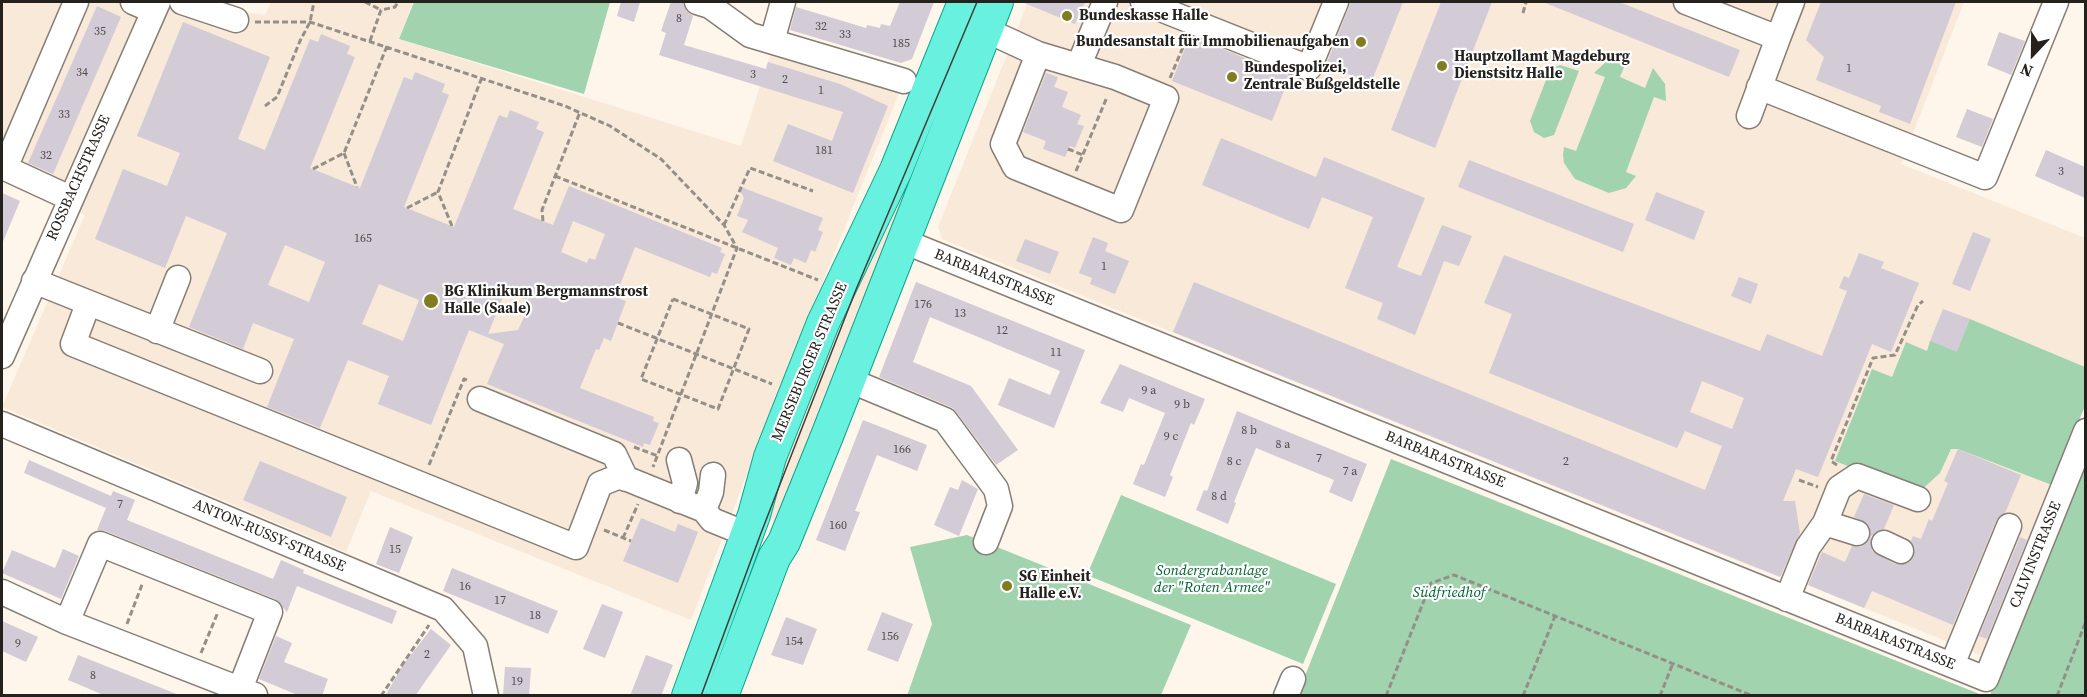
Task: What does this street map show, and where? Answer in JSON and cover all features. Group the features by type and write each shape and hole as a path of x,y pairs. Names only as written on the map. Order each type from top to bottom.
{"main road":[{"name":"MERSEBURGER STRASSE","path":"688,696 748,532 770,457 839,289 896,170 964,2"},
{"path":"722,696 774,558 784,542 849,380 991,16"}],"street":[{"path":"70,198 5,168 76,2"},
{"path":"182,2 236,20"},
{"path":"701,2 750,35 904,81"},
{"path":"772,41 783,2"},
{"path":"1079,65 1105,2"},
{"path":"1143,2 1186,13 1309,68 1336,2"},
{"path":"1686,2 1778,38"},
{"path":"1749,116 1792,2"},
{"path":"1759,87 1985,177 2056,2"},
{"name":"ROSSBACHSTRASSE","path":"2,356 70,198 148,5"},
{"path":"991,16 1038,54 1115,77 1166,98 1119,215 1068,189 1015,167 1003,144 1038,54"},
{"name":"BARBARASTRASSE","path":"903,241 1986,679"},
{"path":"157,330 178,278"},
{"path":"34,281 84,315 157,330 260,371"},
{"path":"84,315 73,344 292,425 576,547 600,484 620,476 704,510 716,508 748,532 772,533 776,549 774,558"},
{"path":"849,380 945,420 996,489 1000,506 986,542"},
{"path":"480,399 614,454 636,483"},
{"name":"ANTON-RUSSY-STRASSE","path":"2,424 443,609 475,646 486,696"},
{"name":"CALVINSTRASSE","path":"1986,679 2084,437"},
{"path":"674,498 685,483 679,460"},
{"path":"704,510 711,492 713,475"},
{"path":"1787,599 1808,547 1825,523 1839,488 1857,476 1918,499"},
{"path":"1825,523 1857,533"},
{"path":"1952,665 2009,526"},
{"path":"2,592 68,622 248,692 270,612 99,544 68,622"}],"path":[{"path":"265,106 277,97 310,22 314,2"},
{"path":"365,2 381,10 394,7 398,2"},
{"path":"1523,14 1526,2"},
{"path":"370,41 381,10"},
{"path":"1166,98 1186,13"},
{"path":"236,20 310,22 482,77 580,112 610,126 661,159 724,225 737,248"},
{"path":"313,169 344,153 387,46"},
{"path":"407,208 438,192 482,77"},
{"path":"1068,189 1115,77"},
{"path":"543,221 542,210 580,112"},
{"path":"1068,149 1083,155"},
{"path":"344,153 357,187"},
{"path":"724,225 750,168 813,191"},
{"path":"555,176 839,289"},
{"path":"438,192 452,226"},
{"path":"623,538 636,483 680,394 737,248"},
{"path":"673,299 749,330 718,410 641,379 657,339 673,299"},
{"path":"1857,476 1831,462 1873,358 1895,355 1918,306 1923,301"},
{"path":"618,323 780,387"},
{"path":"1799,480 1828,491"},
{"path":"586,522 632,541"},
{"path":"119,642 151,564"},
{"path":"1386,696 1431,583 1454,575 1753,696"},
{"path":"194,671 225,594"},
{"path":"381,696 401,663 443,609"},
{"path":"1523,696 1555,616"},
{"path":"2057,696 2085,621"},
{"path":"1660,696 1674,663"}],"shaded area":[{"name":"BG Klinikum Bergmannstrost Halle (Saale)","path":"2,2 156,2 169,8 172,2 265,15 271,2 413,2 399,39 741,146 770,55 854,81 860,68 904,81 780,387 691,620 371,491 346,552 2,407 85,215 2,177"},
{"path":"972,2 988,2 781,524 764,517 774,469"},
{"path":"1028,2 1964,2 1901,164 2085,238 2085,406 1983,656 1800,582 1756,568 942,239 938,227"}],"green space":[{"path":"414,2 610,2 584,94 399,39"},
{"path":"1628,57 1620,77 1645,88 1653,68 1665,84 1666,101 1654,97 1626,172 1636,176 1626,188 1609,193 1575,179 1564,163 1564,147 1576,151 1605,77 1594,73 1608,60"},
{"path":"1560,65 1579,71 1554,135 1544,138 1534,132 1530,121 1551,69"},
{"path":"1970,319 2085,367 2085,406 2052,485 1958,449 1951,449 1940,473 1918,493 1835,461 1872,369 1892,377 1906,342 1927,351 1930,341"},
{"name":"Südfriedhof","path":"1391,459 1982,695 1297,696"},
{"path":"2085,459 2085,695 1990,695"},
{"name":"Sondergrabanlage der \"Roten Armee\"","path":"1121,495 1336,584 1303,664 1087,575"},
{"name":"SG Einheit Halle e.V.","path":"967,535 1191,625 1161,695 907,696 932,624 910,547"}],"building":[{"path":"621,2 640,2 634,22 617,16"},
{"path":"671,2 683,2 686,11 693,16 684,45 766,69 768,62 840,84 888,106 853,193 773,161 788,124 832,141 843,112 659,55 666,33 661,31"},
{"path":"900,2 934,2 912,59 901,63 790,30 796,7 866,28 867,25 880,28 881,24 890,26"},
{"name":"Bundeskasse Halle","path":"1022,2 1085,2 1075,24"},
{"name":"Bundesanstalt für Immobilienaufgaben","path":"1351,2 1403,2 1371,83 1326,65"},
{"name":"Hauptzollamt Magdeburg Dienstsitz Halle","path":"1441,2 1492,2 1435,148 1391,130"},
{"path":"1543,2 1619,2 1740,50 1729,77"},
{"path":"1821,2 1956,2 1910,124 1879,112 1881,106 1816,80 1824,57 1806,40"},
{"path":"97,6 121,17 53,174 28,163"},
{"path":"183,22 270,57 238,139 265,150 310,39 318,42 321,34 350,46 347,54 355,57 310,168 360,188 404,77 412,80 415,72 445,84 442,92 449,95 404,207 454,227 499,115 507,118 510,110 539,122 536,129 544,132 513,209 553,225 569,186 722,248 720,252 725,254 717,274 712,272 710,277 635,247 620,285 625,287 620,299 626,301 611,341 604,338 599,350 596,349 580,388 654,417 653,421 659,423 650,445 644,443 643,447 487,384 504,344 469,330 431,425 378,404 389,376 348,360 320,428 267,407 294,339 253,323 243,349 189,327 227,233 186,216 165,268 95,239 123,169 167,186 180,153 137,136","holes":["573,221 605,234 595,260 589,258 587,263 561,252","285,245 325,262 309,302 268,285","379,284 419,300 403,341 362,324","505,292 531,302 518,330 488,334"]},
{"path":"1999,32 2025,41 2011,75 1987,65"},
{"name":"Bundespolizei, Zentrale Bußgeldstelle","path":"1190,36 1290,76 1272,121 1172,81"},
{"path":"1046,73 1058,77 1054,87 1068,92 1062,107 1081,115 1077,124 1084,126 1075,148 1070,146 1065,157 1043,149 1046,141 1023,132"},
{"path":"1967,109 1993,119 1982,147 1956,137"},
{"path":"1221,138 1316,177 1324,157 1425,198 1397,267 1421,276 1442,225 1472,236 1459,266 1444,261 1415,335 1377,319 1383,303 1345,288 1373,217 1322,197 1309,229 1202,185"},
{"path":"2046,150 2085,167 2085,198 2035,176"},
{"path":"1469,160 1634,224 1623,252 1458,187"},
{"path":"738,186 823,218 818,230 823,232 815,252 811,250 806,263 794,258 791,265 774,258 778,248 742,232 748,220 737,216 744,198"},
{"path":"1656,192 1705,211 1694,240 1645,220"},
{"path":"2,193 20,201 2,244"},
{"path":"1973,232 1991,239 1970,291 1952,284"},
{"path":"1093,237 1108,243 1105,251 1129,261 1115,294 1090,284 1092,278 1079,273"},
{"path":"1025,239 1059,252 1050,274 1016,261"},
{"path":"1859,253 1884,262 1881,268 1919,283 1891,352 1872,344 1818,477 1796,469 1783,501 1795,501 1800,533 1780,577 1173,332 1194,282 1705,490 1722,446 1685,431 1677,448 1489,373 1512,314 1484,303 1504,255 1760,351 1767,334 1822,356 1847,291 1839,288 1844,276 1849,278","holes":["1702,381 1744,398 1732,429 1690,412"]},
{"path":"1739,277 1758,284 1751,304 1731,296"},
{"path":"916,282 1085,350 1054,428 998,405 1009,378 1050,395 1060,371 930,317 913,362 971,386 1018,450 996,465 953,408 879,377"},
{"path":"1943,309 1970,319 1957,352 1930,341"},
{"path":"1120,364 1205,399 1194,425 1191,423 1170,475 1173,477 1165,497 1133,484 1141,464 1144,465 1165,413 1129,398 1123,412 1100,403"},
{"path":"1237,411 1367,464 1352,502 1329,492 1334,480 1256,448 1234,502 1236,503 1228,524 1196,510 1204,490 1207,491"},
{"path":"863,420 927,445 917,471 877,455 855,511 860,512 845,551 816,540"},
{"path":"1958,449 2021,475 2005,513 1996,521 1953,625 1872,591 1864,608 1808,585 1822,552 1845,562 1852,546 1861,547 1870,538 1868,524 1854,517 1864,494 1894,505 1884,529 1871,536 1872,551 1895,564 1910,562 1915,550 1911,541 1913,536 1921,539 1929,519 1932,521 1948,483 1944,481"},
{"path":"29,460 111,496 113,491 135,500 127,520 273,579 281,560 304,570 303,573 397,611 392,624 297,586 287,612 275,599 105,531 97,530 106,508 24,473"},
{"path":"260,461 347,497 331,537 243,500"},
{"path":"962,480 978,489 959,536 934,525 950,487 958,490"},
{"path":"641,518 675,532 678,524 698,532 678,583 623,561"},
{"path":"390,527 413,537 399,573 376,564"},
{"path":"2020,537 2027,540 1987,639 1979,636"},
{"path":"63,549 79,556 61,599 2,573 12,550 55,568"},
{"path":"452,568 558,611 548,634 443,591"},
{"path":"602,604 623,612 605,658 583,649"},
{"path":"882,612 913,624 898,662 867,650"},
{"path":"786,617 817,629 803,665 771,655"},
{"path":"2,621 38,637 26,662 2,651"},
{"path":"431,629 451,645 415,696 385,696 403,665"},
{"path":"276,636 292,643 284,662 328,679 322,696 300,696 259,679"},
{"path":"78,655 179,696 106,696 68,680"},
{"path":"646,655 673,665 661,696 630,696"},
{"path":"505,667 531,668 529,696 503,696"}],"tram line":[{"path":"701,696 761,533 855,292 977,2"}],"place":[{"name":"Bundeskasse Halle","path":"1067,16"},
{"name":"Bundesanstalt für Immobilienaufgaben","path":"1361,42"},
{"name":"Hauptzollamt Magdeburg Dienstsitz Halle","path":"1442,66"},
{"name":"Bundespolizei, Zentrale Bußgeldstelle","path":"1232,77"},
{"name":"BG Klinikum Bergmannstrost Halle (Saale)","path":"431,301"},
{"name":"SG Einheit Halle e.V.","path":"1007,586"}]}
